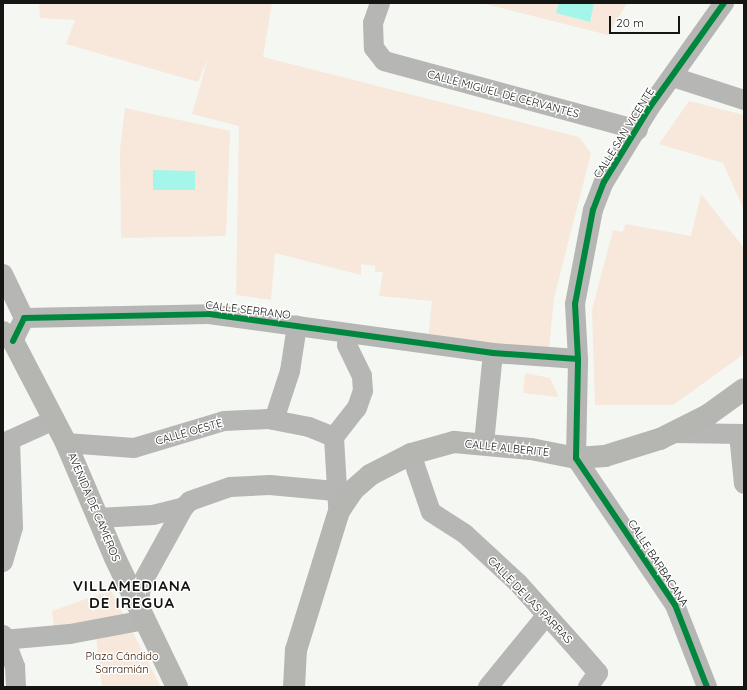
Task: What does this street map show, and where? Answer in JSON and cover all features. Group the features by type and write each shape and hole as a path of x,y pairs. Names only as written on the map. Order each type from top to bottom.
{"main road":[{"name":"AVENIDA DE CAMEROS","path":"8,336 66,443 98,518 177,687"},
{"name":"CALLE ALBERITE","path":"294,687 296,650 337,501 353,490 370,475 411,454 454,442 484,443 576,458 605,456 673,433 708,415 744,389"}],"street":[{"name":"CALLE MIGUEL DE CERVANTES","path":"380,3 373,23 374,48 384,61 638,130"},
{"name":"CALLE SAN VICENTE","path":"576,458 578,359 574,304 594,210 604,182 724,3"},
{"path":"673,77 744,100"},
{"path":"3,274 24,318 8,336"},
{"name":"CALLE SERRANO","path":"24,318 209,314 349,335 493,353 578,359"},
{"path":"274,420 290,371 297,326"},
{"path":"16,687 15,667 3,638 70,634 142,613 142,583 184,507 190,501 230,487 270,485 337,501 334,437 357,408 362,391 362,376 347,346 349,335"},
{"path":"484,443 493,353"},
{"path":"3,562 13,527 7,442 54,420"},
{"name":"CALLE OESTE","path":"66,443 134,448 224,421 274,420 309,427 334,437"},
{"path":"673,433 741,434 744,484"},
{"name":"CALLE DE LAS PARRAS","path":"411,454 431,512 465,534 518,583 545,617 598,673 596,684"},
{"name":"CALLE BARBACANA","path":"576,458 675,605 708,687"},
{"path":"98,518 153,515 184,507"},
{"path":"488,687 545,617"}],"green space":[{"path":"39,3 272,3 263,57 579,137 591,153 554,298 549,349 428,339 432,301 379,296 383,272 375,272 375,266 361,264 361,275 275,253 271,300 236,295 239,126 192,114 208,58 198,82 66,44 75,20 40,18"},
{"path":"481,3 627,3 608,35"},
{"path":"689,101 744,115 744,210 723,163 659,144"},
{"path":"125,108 230,131 226,236 121,238 120,149"},
{"path":"701,194 744,248 744,354 673,405 595,405 592,310 613,230 622,232 626,224 691,236"},
{"path":"525,373 550,378 559,397 523,393"},
{"name":"Plaza Cándido Sarramián","path":"111,590 161,687 102,687 96,636 56,640 52,611"}],"water":[{"path":"559,3 594,3 590,22 556,13"},
{"path":"153,170 195,171 195,190 153,190"}],"cycle path":[{"path":"707,687 675,605 576,458 578,359 575,304 593,210 604,182 650,107 724,3"},
{"path":"13,341 24,318 209,314 493,353 578,359"}],"district":[{"name":"VILLAMEDIANA DE IREGUA","path":"132,594"}]}
